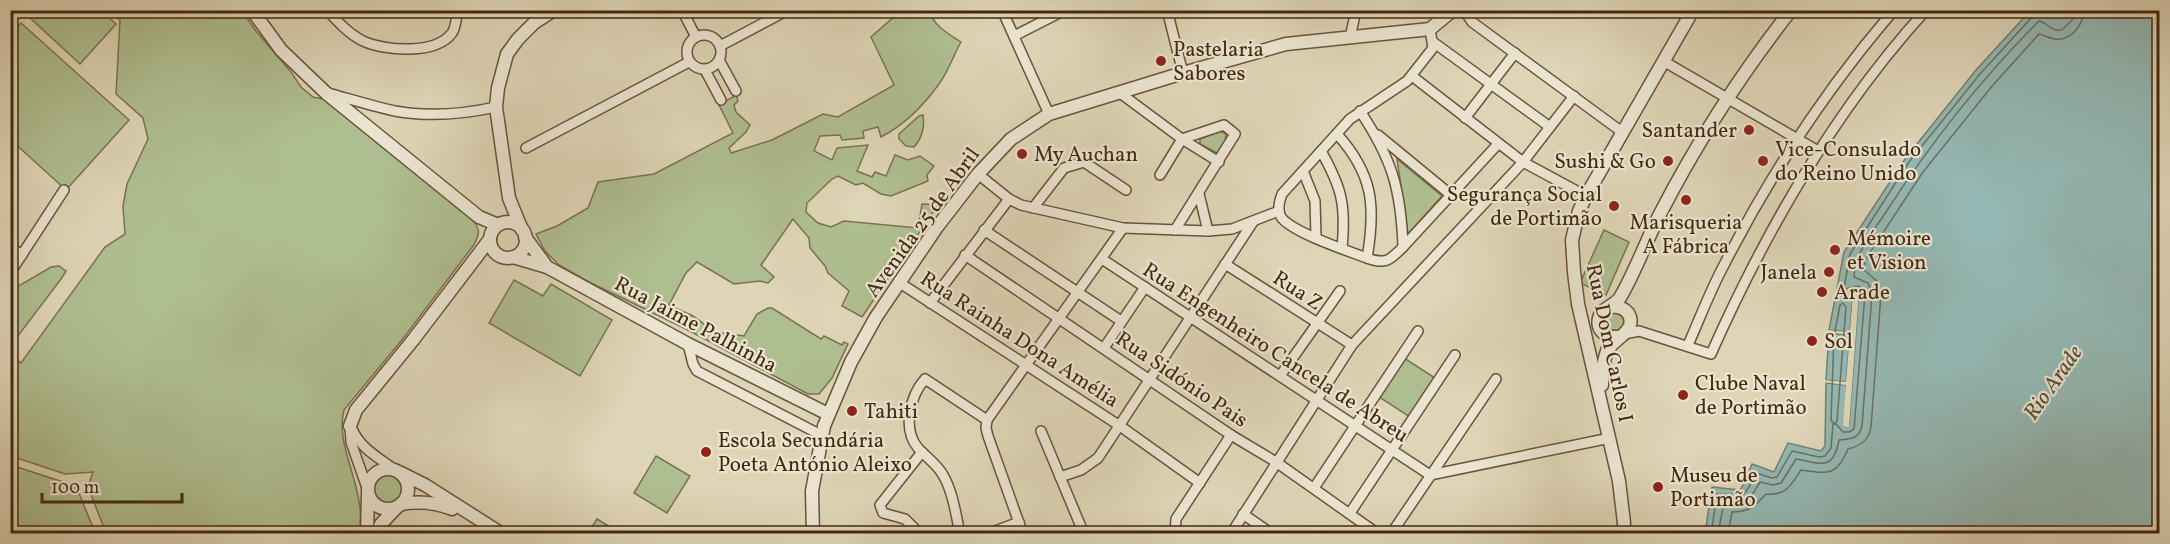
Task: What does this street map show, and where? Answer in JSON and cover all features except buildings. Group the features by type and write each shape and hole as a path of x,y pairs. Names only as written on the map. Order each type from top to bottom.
{"street":[{"path":"252,10 281,50 326,93 496,231"},
{"path":"327,10 347,30 375,46 420,49 435,46 454,32 458,10"},
{"path":"499,255 492,248 509,198 496,107 502,71 507,54 518,39 534,23 554,10"},
{"path":"682,10 696,37"},
{"path":"720,46 788,10"},
{"path":"1002,10 1049,114"},
{"path":"1014,36 1065,10"},
{"path":"1167,10 1183,73"},
{"path":"1350,38 1356,10"},
{"path":"1431,35 1453,10"},
{"path":"1464,10 1472,22 1622,132"},
{"name":"Rua Dom Carlos I","path":"1623,534 1624,523 1619,481 1578,304 1572,240 1579,211 1586,196 1694,10"},
{"path":"1597,381 1596,352 1602,312 1621,297 1660,213 1726,99 1791,10"},
{"path":"1688,345 1723,267 1754,210 1797,140 1842,75 1894,10"},
{"path":"1578,304 1609,336 1621,336 1639,331 1711,354 1734,301 1764,243 1818,152 1879,67 1926,10"},
{"path":"1431,35 1433,48 1412,76 1360,111 1282,194 1278,204 1281,217 1292,226 1342,248 1378,262 1386,261 1403,247 1498,144"},
{"path":"1431,35 1491,85 1550,127"},
{"name":"Avenida 25 de Abril","path":"813,534 813,491 823,436 828,414 851,362 876,317 937,227 978,174 1011,139 1049,114 1286,44 1350,38 1431,35"},
{"path":"710,36 720,46 719,60 715,66 705,70 694,67 689,62 687,48 696,37 710,36"},
{"path":"1465,118 1515,53"},
{"path":"719,60 736,91"},
{"path":"526,148 689,62"},
{"path":"1665,62 1818,152"},
{"path":"705,70 721,100"},
{"path":"1412,76 1523,162 1586,196"},
{"path":"326,93 396,111 464,112 496,107"},
{"path":"1120,93 1182,139 1219,162"},
{"path":"1231,534 1352,345 1523,162 1574,96"},
{"path":"1360,111 1374,132 1394,175 1401,208 1403,247"},
{"path":"1160,175 1182,139 1224,125 1235,134 1175,230"},
{"path":"1374,132 1451,195"},
{"path":"1336,134 1355,156 1368,189 1371,201 1372,233 1367,258"},
{"path":"1321,151 1333,173 1342,199 1344,223 1342,248"},
{"path":"1033,208 1064,168 1084,162 1126,190"},
{"path":"1303,171 1314,201 1316,237"},
{"path":"978,174 1008,199 1021,205 1123,228 1208,231 1232,229 1279,211"},
{"path":"10,273 64,190"},
{"path":"1199,194 1208,231"},
{"name":"Rua Jaime Palhinha","path":"509,198 524,233 547,267"},
{"path":"930,303 1008,199"},
{"path":"1060,477 1089,466 1098,458 1253,222"},
{"path":"482,522 440,504 416,501 387,509 377,506 372,502 351,442 350,426 356,410 413,340 471,262 496,231 513,223 524,233 526,242 522,252 513,257"},
{"path":"1023,534 988,436 987,420 1123,228"},
{"path":"984,230 1122,321"},
{"path":"10,247 22,255"},
{"path":"471,262 499,255"},
{"name":"Rua Jaime Palhinha","path":"499,255 547,267 688,344 828,414"},
{"name":"Rua Sidónio Pais","path":"965,255 1231,435 1276,462 1378,534"},
{"name":"Rua Engenheiro Cancela de Abreu","path":"1102,259 1430,475"},
{"name":"Rua Z","path":"1225,264 1352,345"},
{"name":"Rua Rainha Dona Amélia","path":"900,283 1120,426 1200,483"},
{"path":"1104,348 1144,287"},
{"path":"1280,376 1340,291"},
{"path":"1603,410 1604,361 1608,350 1630,323 1628,314 1620,308 1611,307"},
{"path":"1314,488 1418,331"},
{"path":"688,344 693,364 705,376 823,436"},
{"path":"1350,513 1455,355"},
{"path":"960,534 948,485 943,474 910,436 913,396 925,379 987,420"},
{"path":"1391,534 1496,379"},
{"path":"350,426 365,449 405,477 408,488 407,495 381,524 377,534"},
{"path":"1041,431 1084,534"},
{"path":"1175,534 1176,519 1231,435"},
{"path":"1430,475 1610,438"},
{"path":"920,534 905,519 885,515 881,511 881,502 922,452"},
{"path":"367,534 370,479 376,472 388,468 425,484 502,534"},
{"path":"1243,514 1272,534"},
{"path":"987,534 1019,522"}],"green space":[{"path":"34,11 102,11 116,24 80,64 28,16"},
{"path":"109,11 242,11 301,87 313,97 323,99 477,225 478,235 473,246 405,336 344,410 343,439 359,501 361,517 359,533 106,533 88,487 93,472 65,474 11,456 11,354 21,363 105,247 125,234 123,206 127,184 148,139 143,118 116,94 120,20"},
{"path":"894,11 930,11 938,25 961,42 939,84 920,107 898,127 881,137 878,127 863,131 864,138 842,140 840,135 820,136 814,151 832,160 837,148 868,145 857,171 872,177 875,172 886,176 895,155 908,160 920,156 934,166 927,175 928,181 891,196 881,194 863,183 856,185 838,176 807,203 806,212 818,223 831,227 844,221 918,228 922,204 938,205 862,317 842,306 849,291 828,273 810,248 809,238 793,219 761,265 774,277 768,283 760,281 734,284 697,262 686,273 669,305 693,316 715,332 744,336 757,314 772,308 821,339 824,336 842,345 844,342 848,344 832,378 819,394 808,394 688,330 589,282 559,265 545,251 536,234 557,226 588,208 598,182 654,174 733,133 719,105 736,95 738,101 734,105 736,112 750,125 729,148 731,153 772,140 823,114 838,117 894,85 871,37 896,15"},
{"path":"21,23 129,120 66,190 11,140 11,35"},
{"path":"923,115 924,124 919,140 914,147 906,146 899,139 899,134"},
{"path":"1220,131 1226,134 1225,141 1217,153 1200,144 1200,139"},
{"path":"1397,159 1442,196 1408,234"},
{"path":"1604,230 1629,242 1606,295 1580,283"},
{"path":"59,266 66,271 14,341 11,349 11,293 15,288 51,267"},
{"path":"514,280 543,296 551,284 612,320 580,376 489,323"},
{"path":"1611,313 1619,313 1624,318 1622,329 1611,331 1606,326 1606,318"},
{"path":"1404,358 1435,378 1410,417 1379,397"},
{"path":"656,456 690,476 667,513 634,493"},
{"path":"11,465 69,484 78,491 94,530 92,533 11,533"},
{"path":"388,475 398,479 402,489 398,499 388,503 378,499 374,489 378,479"},
{"path":"597,519 620,533 588,533"}],"water":[{"name":"Rio Arade","path":"2030,11 2050,11 2056,19 2063,11 2159,11 2159,533 1705,534 1712,487 1740,490 1752,464 1774,472 1788,443 1821,451 1825,446 1826,383 1846,385 1849,426 1859,292 1853,292 1850,332 1829,330 1844,252 1905,159 1976,70"},
{"path":"1829,333 1850,335 1846,382 1826,380"}],"pier":[{"path":"1853,292 1859,292 1849,427 1843,426 1846,385 1823,382 1823,380 1846,382 1850,335 1826,332 1826,330 1850,332"}],"place":[{"name":"Pastelaria Sabores","path":"1161,61"},
{"name":"Santander","path":"1749,130"},
{"name":"My Auchan","path":"1022,154"},
{"name":"Sushi & Go","path":"1668,161"},
{"name":"Vice-Consulado do Reino Unido","path":"1763,161"},
{"name":"Marisqueria A Fábrica","path":"1686,200"},
{"name":"Segurança Social de Portimão","path":"1614,206"},
{"name":"Mémoire et Vision","path":"1835,250"},
{"name":"Janela","path":"1829,272"},
{"name":"Arade","path":"1822,292"},
{"name":"Sol","path":"1812,341"},
{"name":"Clube Naval de Portimão","path":"1683,395"},
{"name":"Tahiti","path":"852,411"},
{"name":"Escola Secundária Poeta António Aleixo","path":"706,452"},
{"name":"Museu de Portimão","path":"1658,487"}]}
